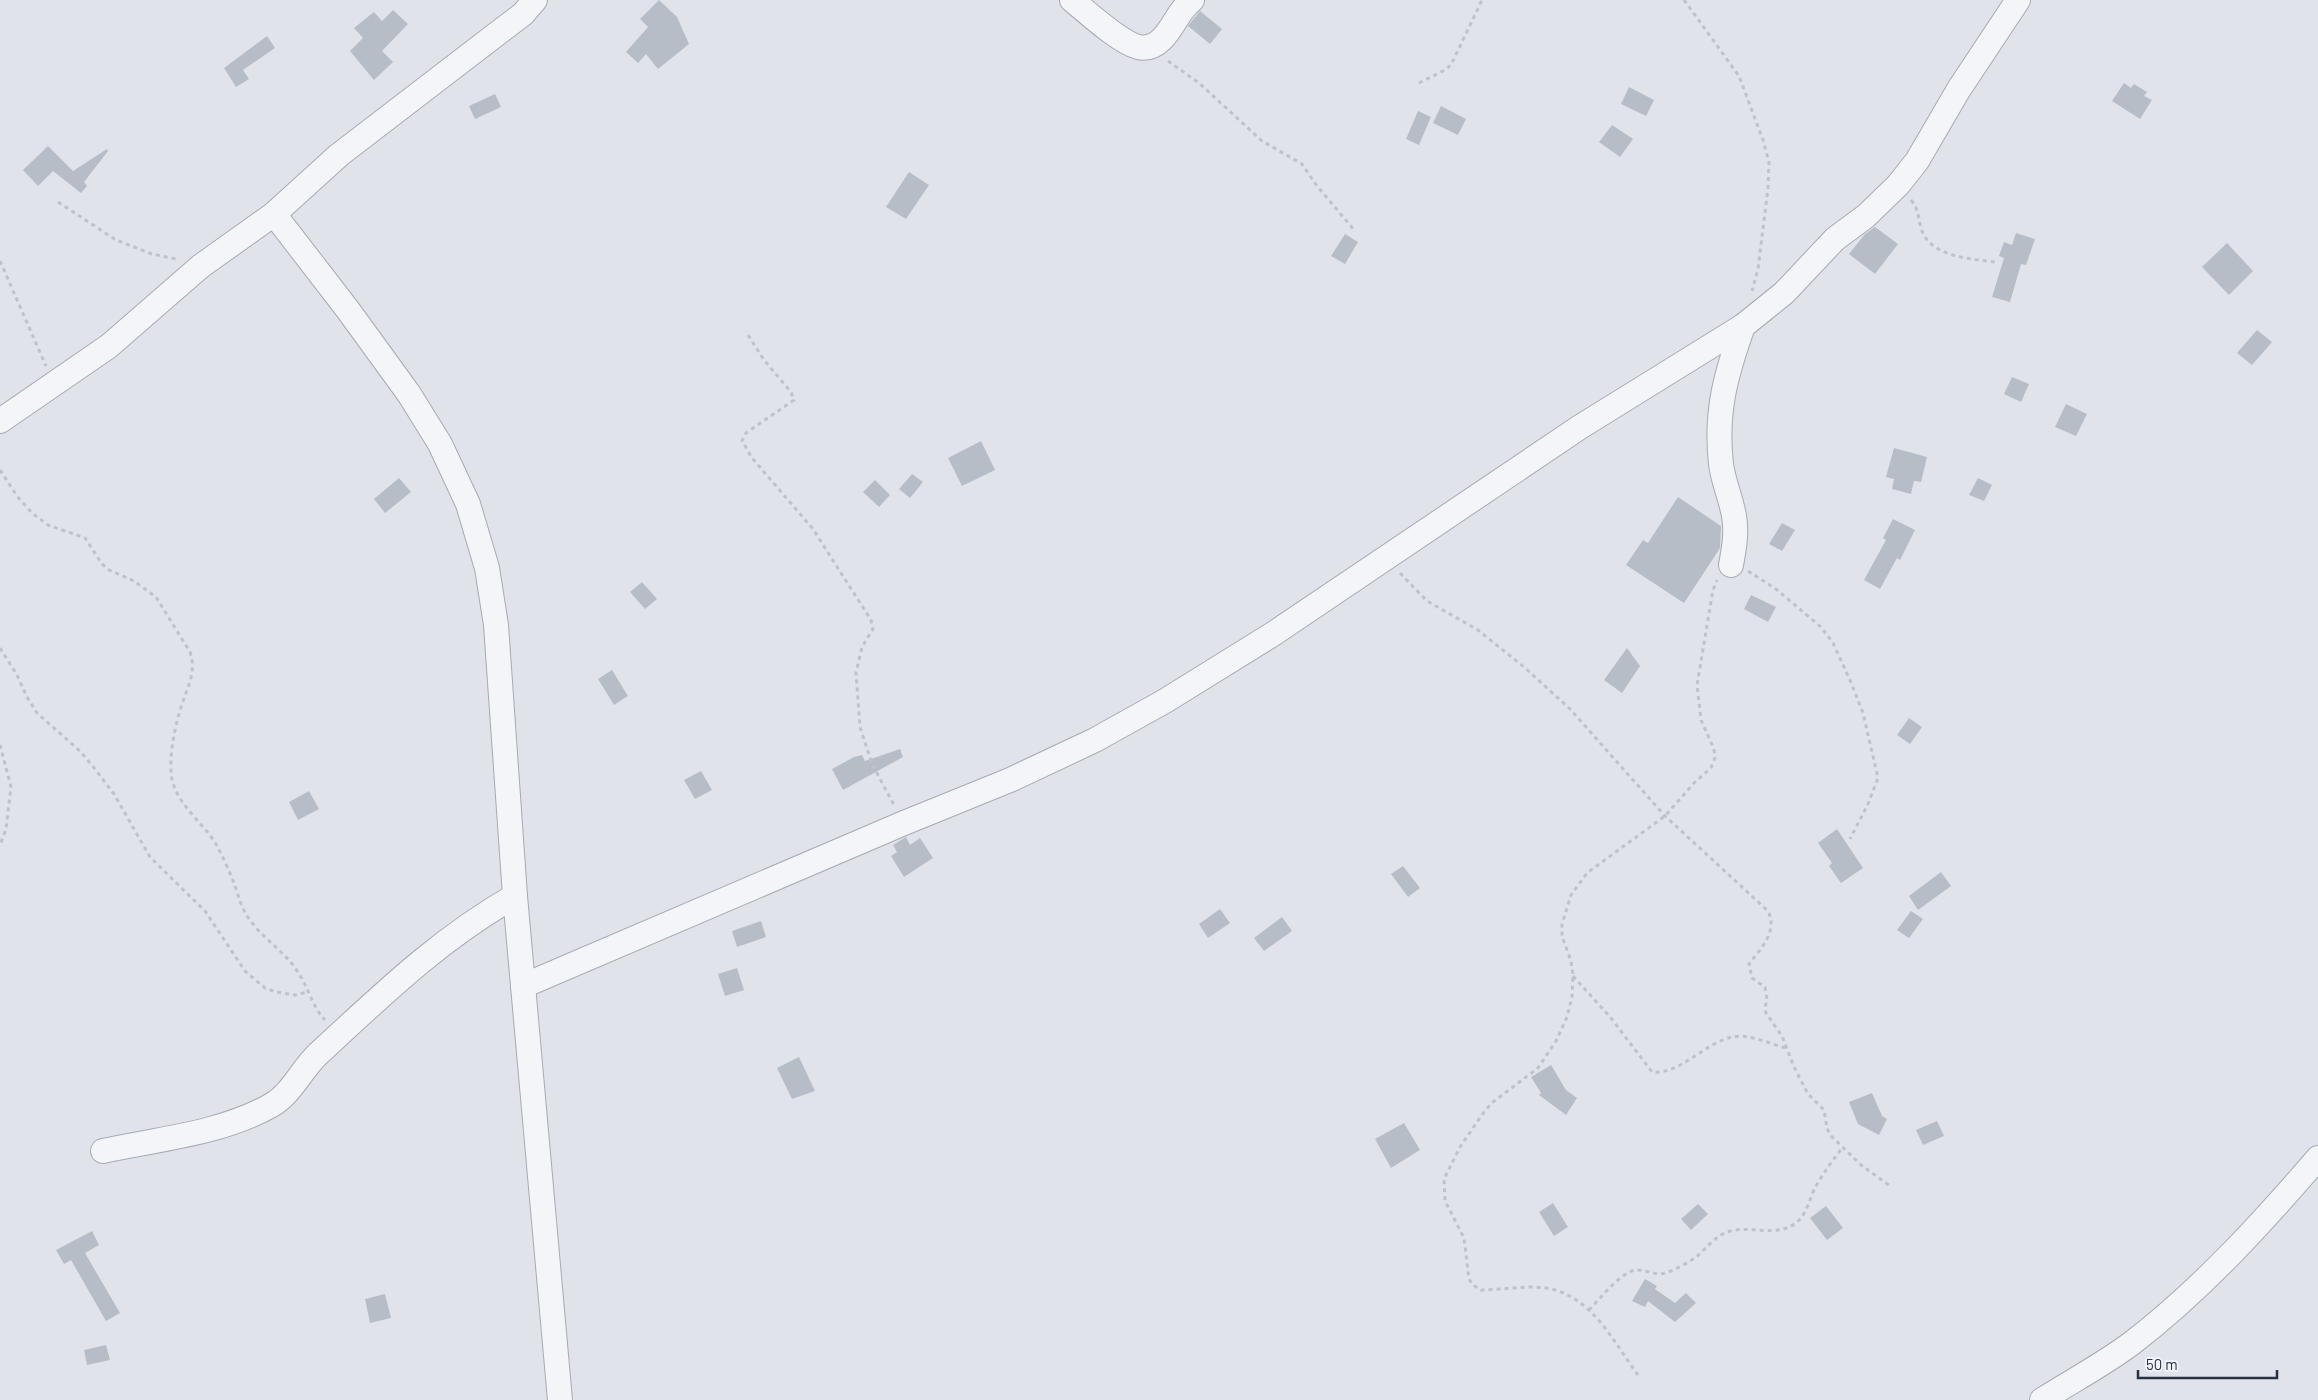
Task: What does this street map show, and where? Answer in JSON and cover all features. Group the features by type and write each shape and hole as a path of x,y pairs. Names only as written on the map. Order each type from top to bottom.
{"street":[{"path":"0,421 109,346 201,266 274,214 339,155 498,34 523,14 535,0"},
{"path":"1072,0 1124,40 1136,47 1146,48 1155,45 1164,37 1174,19 1192,0"},
{"path":"523,986 904,823 1010,780 1110,731 1165,701 1273,634 1580,427 1743,326 1784,293 1835,238 1866,216 1898,185 1917,161 1959,88 2018,0"},
{"path":"274,214 348,310 409,394 440,444 468,504 487,568 496,625 515,896 560,1400"},
{"path":"1731,565 1735,540 1734,517 1721,466 1719,432 1721,397 1743,326"},
{"path":"102,1151 219,1128 272,1105 286,1093 314,1058 385,991 435,949 479,916 515,896"},
{"path":"2042,1400 2131,1344 2187,1296 2231,1252 2318,1158"}],"path":[{"path":"1418,83 1446,70 1451,65 1482,0"},
{"path":"1684,0 1739,76 1763,140 1769,162 1768,188 1758,269 1743,326"},
{"path":"1146,48 1199,83 1262,141 1302,164 1317,186 1355,231"},
{"path":"1898,185 1918,210 1921,228 1931,244 1954,256 1995,262"},
{"path":"58,202 116,240 134,248 201,266"},
{"path":"0,261 44,360 51,386"},
{"path":"748,335 764,360 792,392 794,400 746,433 742,441 752,458 813,530 872,620 873,629 862,648 856,673 860,728 872,764 904,823"},
{"path":"0,470 17,496 32,514 48,525 85,538 102,564 109,570 134,581 156,597 190,652 194,662 193,672 181,708 171,751 171,773 174,788 179,798 205,828 217,846 242,906 250,920 300,974 307,992 320,1014 339,1035"},
{"path":"1386,558 1427,601 1478,630 1570,709 1665,816 1768,910 1772,918 1772,929 1767,940 1749,964 1752,978 1765,987 1767,999 1764,1008 1766,1013 1782,1036 1808,1094 1824,1110 1830,1135 1842,1148 1890,1186"},
{"path":"1638,1375 1601,1322 1590,1310 1561,1293 1546,1288 1481,1290 1473,1285 1467,1270 1468,1254 1464,1238 1445,1201 1444,1179 1449,1165 1484,1112 1504,1093 1527,1078 1546,1058 1567,1017 1572,997 1573,975 1571,962 1562,936 1562,924 1570,894 1587,873 1613,852 1665,816 1694,783 1711,768 1715,758 1714,749 1701,720 1697,685 1713,590 1720,575 1731,565 1754,574 1809,617 1833,643 1843,662 1863,713 1878,778 1850,839"},
{"path":"0,648 13,667 37,713 80,751 95,769 114,794 150,857 205,911 245,971 260,984 276,992 295,995 307,992"},
{"path":"0,745 11,787 6,829 0,845"},
{"path":"1573,975 1611,1018 1652,1072 1668,1071 1706,1047 1732,1036 1786,1048"},
{"path":"1590,1310 1620,1278 1631,1271 1639,1270 1654,1274 1668,1272 1694,1258 1716,1238 1726,1232 1739,1229 1778,1230 1792,1227 1799,1221 1818,1183 1842,1148"}],"building":[{"path":"659,0 677,17 689,44 658,69 646,54 638,63 626,52 648,27 640,19"},
{"path":"393,10 408,24 382,51 393,62 374,80 350,51 363,38 354,28 374,12 382,21"},
{"path":"1200,11 1222,29 1210,44 1188,26"},
{"path":"267,36 275,48 243,70 249,79 236,87 224,68"},
{"path":"2124,83 2131,88 2134,84 2147,92 2144,96 2152,100 2140,119 2112,101"},
{"path":"1629,87 1654,100 1646,116 1621,104"},
{"path":"495,94 501,107 475,119 469,106"},
{"path":"1441,106 1466,119 1458,135 1433,123"},
{"path":"1418,111 1431,117 1419,145 1406,139"},
{"path":"1612,125 1633,139 1620,157 1599,142"},
{"path":"48,146 73,171 107,149 108,151 84,182 87,186 81,193 53,171 38,186 23,170"},
{"path":"909,172 929,185 906,219 886,207"},
{"path":"1875,227 1898,244 1875,274 1849,254 1865,234"},
{"path":"2016,233 2035,239 2026,265 2021,264 2010,302 1992,297 2004,258 1999,256 2004,242 2012,245"},
{"path":"1345,234 1358,242 1345,264 1331,256"},
{"path":"2227,243 2253,271 2229,295 2202,267"},
{"path":"2257,330 2272,342 2252,365 2237,353"},
{"path":"2012,377 2029,384 2021,402 2004,394"},
{"path":"2066,404 2087,414 2076,436 2055,427"},
{"path":"981,441 995,470 962,486 948,458"},
{"path":"1894,448 1927,457 1921,482 1914,481 1911,494 1892,489 1894,479 1886,477"},
{"path":"912,474 923,482 910,498 899,489"},
{"path":"399,478 411,492 385,513 374,499"},
{"path":"1978,478 1992,485 1984,501 1969,495"},
{"path":"875,480 890,495 879,507 863,492"},
{"path":"1678,497 1721,526 1720,548 1684,603 1626,565 1643,540 1648,543"},
{"path":"1893,519 1915,530 1900,560 1897,558 1880,589 1864,580 1886,540 1883,538"},
{"path":"1782,523 1795,530 1782,551 1769,544"},
{"path":"642,582 657,599 645,609 630,592"},
{"path":"1751,595 1776,607 1768,622 1744,609"},
{"path":"1627,648 1640,666 1622,693 1604,680"},
{"path":"612,670 628,696 614,705 598,679"},
{"path":"1909,718 1922,727 1910,744 1897,735"},
{"path":"900,749 903,757 843,790 832,769 854,757 862,755 865,761"},
{"path":"701,771 712,790 695,799 684,780"},
{"path":"309,791 319,809 298,820 289,802"},
{"path":"1837,829 1863,868 1841,883 1829,866 1832,863 1818,843"},
{"path":"906,837 910,845 920,838 933,858 904,877 891,856 897,852 893,845"},
{"path":"1403,866 1420,888 1408,897 1391,874"},
{"path":"1941,872 1951,886 1918,910 1909,896"},
{"path":"1220,909 1230,923 1208,938 1199,924"},
{"path":"1911,911 1923,919 1909,938 1897,930"},
{"path":"1282,917 1292,931 1264,951 1254,938"},
{"path":"761,921 766,937 737,947 732,931"},
{"path":"737,968 744,990 725,996 718,974"},
{"path":"799,1057 815,1091 792,1099 777,1068"},
{"path":"1551,1065 1566,1090 1577,1098 1566,1115 1539,1095 1541,1093 1531,1077"},
{"path":"1872,1093 1882,1116 1887,1119 1879,1135 1858,1124 1849,1102"},
{"path":"1937,1121 1944,1136 1923,1145 1916,1130"},
{"path":"1404,1123 1420,1150 1391,1168 1375,1139"},
{"path":"1553,1203 1568,1227 1554,1236 1539,1212"},
{"path":"1698,1204 1708,1214 1691,1230 1681,1219"},
{"path":"1826,1206 1843,1228 1827,1240 1810,1218"},
{"path":"92,1231 99,1245 85,1253 120,1313 106,1321 71,1260 64,1264 56,1250"},
{"path":"1645,1279 1657,1286 1655,1289 1675,1303 1686,1293 1696,1303 1675,1322 1648,1301 1645,1307 1632,1301"},
{"path":"385,1294 391,1318 370,1323 365,1299"},
{"path":"106,1345 110,1360 87,1365 84,1350"}]}
